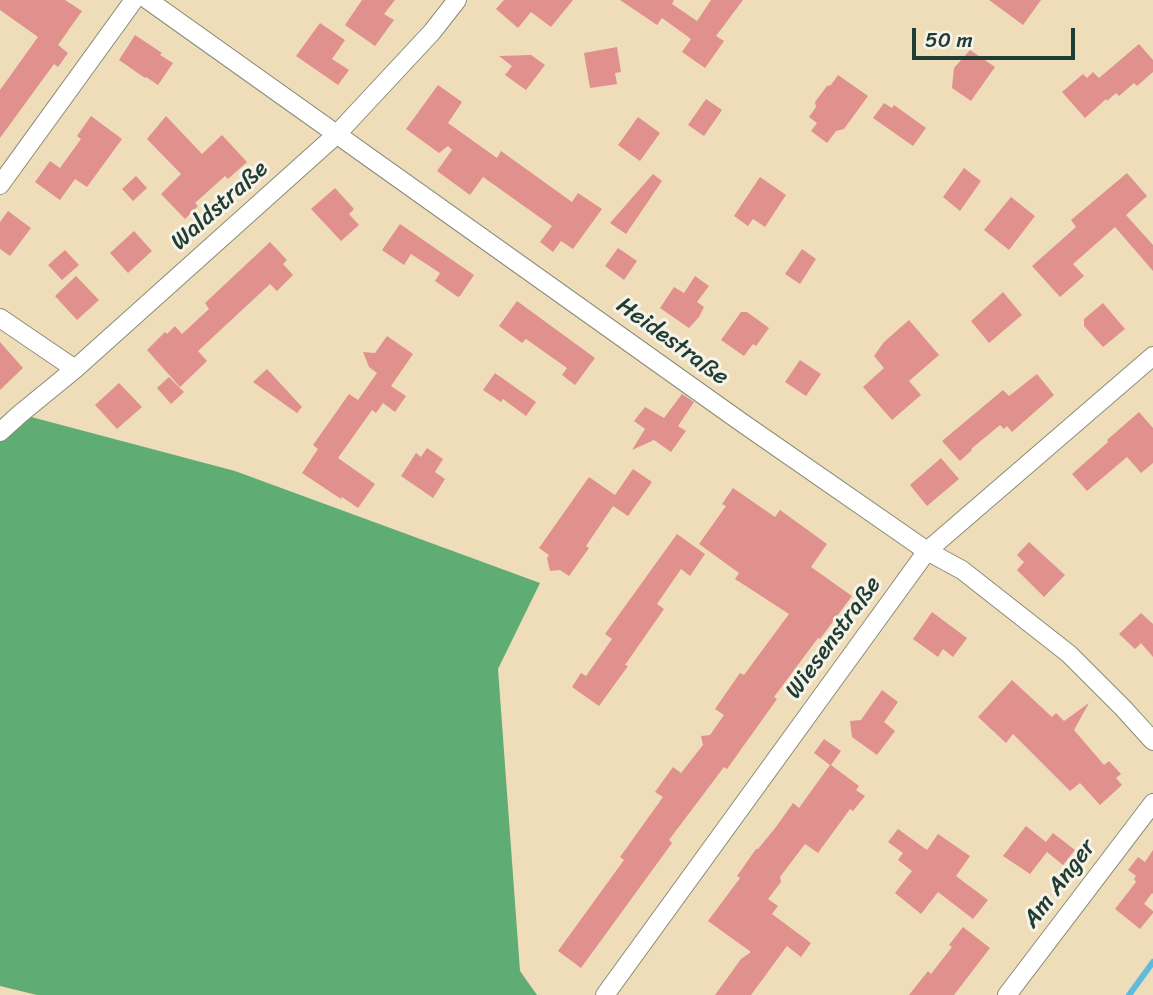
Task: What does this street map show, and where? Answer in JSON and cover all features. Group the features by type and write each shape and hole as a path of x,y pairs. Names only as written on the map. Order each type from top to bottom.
{"street":[{"path":"0,185 134,0"},
{"name":"Heidestraße","path":"148,0 732,415 927,551 962,570 1069,654 1153,741"},
{"name":"Waldstraße","path":"0,432 75,369 337,134 432,32 457,0"},
{"path":"0,318 75,369"},
{"name":"Wiesenstraße","path":"605,995 927,551 1153,356"},
{"name":"Am Anger","path":"1007,995 1153,803"}],"green space":[{"path":"20,414 235,471 540,583 498,669 520,971 537,995 37,995 0,986 0,432"}],"building":[{"path":"0,0 65,0 82,11 58,45 68,53 58,67 54,64 0,138 0,90 38,37 0,10"},
{"path":"362,0 395,0 384,14 394,20 375,46 345,25"},
{"path":"504,0 573,0 551,27 531,12 518,28 496,9"},
{"path":"620,0 674,0 672,4 697,21 711,0 743,0 716,36 724,41 705,68 682,52 691,39 662,18 657,25"},
{"path":"989,0 1041,0 1023,25"},
{"path":"320,23 345,40 332,59 349,70 338,85 296,56"},
{"path":"135,35 173,63 158,85 119,60"},
{"path":"1139,44 1153,60 1153,72 1137,86 1134,83 1119,96 1116,93 1107,101 1106,99 1085,118 1062,92 1083,74 1087,78 1093,72 1099,78"},
{"path":"617,47 621,72 615,73 617,84 590,88 584,53"},
{"path":"970,50 995,67 971,101 952,88 954,68"},
{"path":"531,55 545,65 526,90 505,75 512,66 499,56"},
{"path":"838,75 868,96 844,129 836,131 827,143 811,131 817,123 809,117 816,107 815,102"},
{"path":"438,85 462,102 448,123 497,158 501,151 572,202 578,193 602,209 573,249 561,241 553,252 540,242 552,226 483,177 470,195 437,171 452,150 448,146 439,153 406,129"},
{"path":"706,99 722,110 704,136 688,125"},
{"path":"884,103 892,108 894,105 926,128 913,146 873,118"},
{"path":"91,116 122,139 87,187 75,179 60,200 35,182 50,161 60,168 81,139 77,136"},
{"path":"166,116 202,154 222,135 247,162 228,179 225,176 195,203 198,206 185,219 161,194 181,174 147,139"},
{"path":"638,117 660,133 640,161 618,145"},
{"path":"964,168 981,181 960,211 943,197"},
{"path":"1127,173 1147,196 1126,215 1153,245 1153,271 1115,227 1073,264 1084,276 1060,297 1032,266 1076,227 1071,220"},
{"path":"653,174 662,181 626,234 610,223"},
{"path":"136,176 147,188 133,201 122,189"},
{"path":"760,177 786,195 765,227 753,219 748,226 734,216"},
{"path":"335,188 354,209 349,214 359,225 341,241 311,209"},
{"path":"1011,197 1035,216 1009,250 984,230"},
{"path":"8,211 31,228 10,256 0,249 0,222"},
{"path":"400,224 474,275 460,296 435,281 440,273 411,254 404,265 382,250"},
{"path":"134,231 152,251 128,273 110,253"},
{"path":"270,242 287,260 283,264 293,275 277,291 270,284 198,351 207,361 180,387 147,350 175,326 182,334 209,309 205,303"},
{"path":"618,248 637,261 624,280 605,266"},
{"path":"802,249 816,259 800,284 785,274"},
{"path":"65,250 79,265 62,280 48,265"},
{"path":"76,276 99,300 77,320 55,296"},
{"path":"695,276 709,286 697,302 704,307 689,328 660,308 674,287 684,293"},
{"path":"1003,292 1022,315 989,343 971,321"},
{"path":"517,301 595,358 575,385 562,375 567,368 526,339 522,343 499,326"},
{"path":"1103,303 1125,329 1103,347 1084,326 1084,319"},
{"path":"741,312 747,312 769,328 756,346 753,344 744,356 721,340"},
{"path":"909,320 939,355 909,381 921,395 892,420 863,387 884,368 874,356 884,342"},
{"path":"387,336 413,354 391,386 406,396 395,412 383,403 376,413 372,410 338,458 375,484 358,508 302,473 318,449 313,445 349,394 358,400 377,373 369,367 363,352 375,353"},
{"path":"0,342 23,368 0,390"},
{"path":"800,360 821,374 806,396 785,382"},
{"path":"267,369 302,407 297,413 253,382"},
{"path":"495,373 536,402 526,416 503,399 501,402 483,390"},
{"path":"1037,374 1054,395 1012,432 1007,426 1004,429 1000,425 960,461 942,441 1003,390 1009,396"},
{"path":"169,377 184,392 171,404 157,388"},
{"path":"119,383 142,407 117,429 95,405"},
{"path":"682,394 694,402 678,426 686,431 671,452 654,440 632,450 645,429 634,421 645,407 664,418"},
{"path":"1139,412 1153,428 1153,463 1141,473 1127,457 1087,491 1072,474"},
{"path":"427,448 443,459 435,472 445,479 433,498 401,476 416,453 421,457"},
{"path":"941,458 959,479 927,506 910,485"},
{"path":"633,469 652,482 628,516 613,506 569,576 560,570 550,571 547,558 549,555 539,548 589,477 615,495"},
{"path":"733,488 775,517 780,510 827,544 811,567 852,596 774,697 777,699 727,769 724,767 669,840 672,843 581,968 558,951 624,860 620,857 663,797 655,792 673,767 681,773 703,745 701,736 710,735 724,715 715,709 740,673 744,675 789,614 735,579 739,573 699,544 726,506 722,504"},
{"path":"677,534 705,554 690,576 681,569 657,604 664,609 599,706 572,687 581,673 586,676 612,639 605,634"},
{"path":"1029,542 1065,575 1044,597 1017,570 1024,562 1017,555"},
{"path":"932,612 967,638 953,657 943,649 938,657 913,639"},
{"path":"1141,613 1153,624 1153,657 1141,643 1135,649 1119,634"},
{"path":"1012,680 1052,717 1056,713 1064,721 1089,703 1074,730 1104,765 1109,761 1121,774 1116,778 1122,785 1100,805 1080,783 1070,791 1013,734 1006,743 978,717"},
{"path":"882,690 898,702 884,722 895,731 877,755 852,737 850,721 861,720"},
{"path":"824,739 841,751 831,765 859,786 856,790 865,796 853,811 850,809 818,853 805,844 780,877 781,882 768,899 778,906 772,914 811,943 801,957 787,946 751,995 715,995 741,959 751,952 708,921 740,878 737,876 756,849 793,803 799,808 830,765 814,753"},
{"path":"1026,826 1046,842 1053,833 1075,850 1063,865 1047,852 1030,874 1003,856"},
{"path":"898,829 927,850 938,834 970,856 956,876 988,900 973,919 938,892 921,914 895,893 912,871 898,860 903,853 888,842"},
{"path":"1153,850 1153,894 1144,904 1153,913 1140,929 1115,909 1136,882 1136,876 1128,870 1138,857 1145,862"},
{"path":"963,927 990,948 954,995 909,995 928,971 931,974 952,947 949,945"}],"waterway":[{"path":"1129,995 1153,962"}]}
